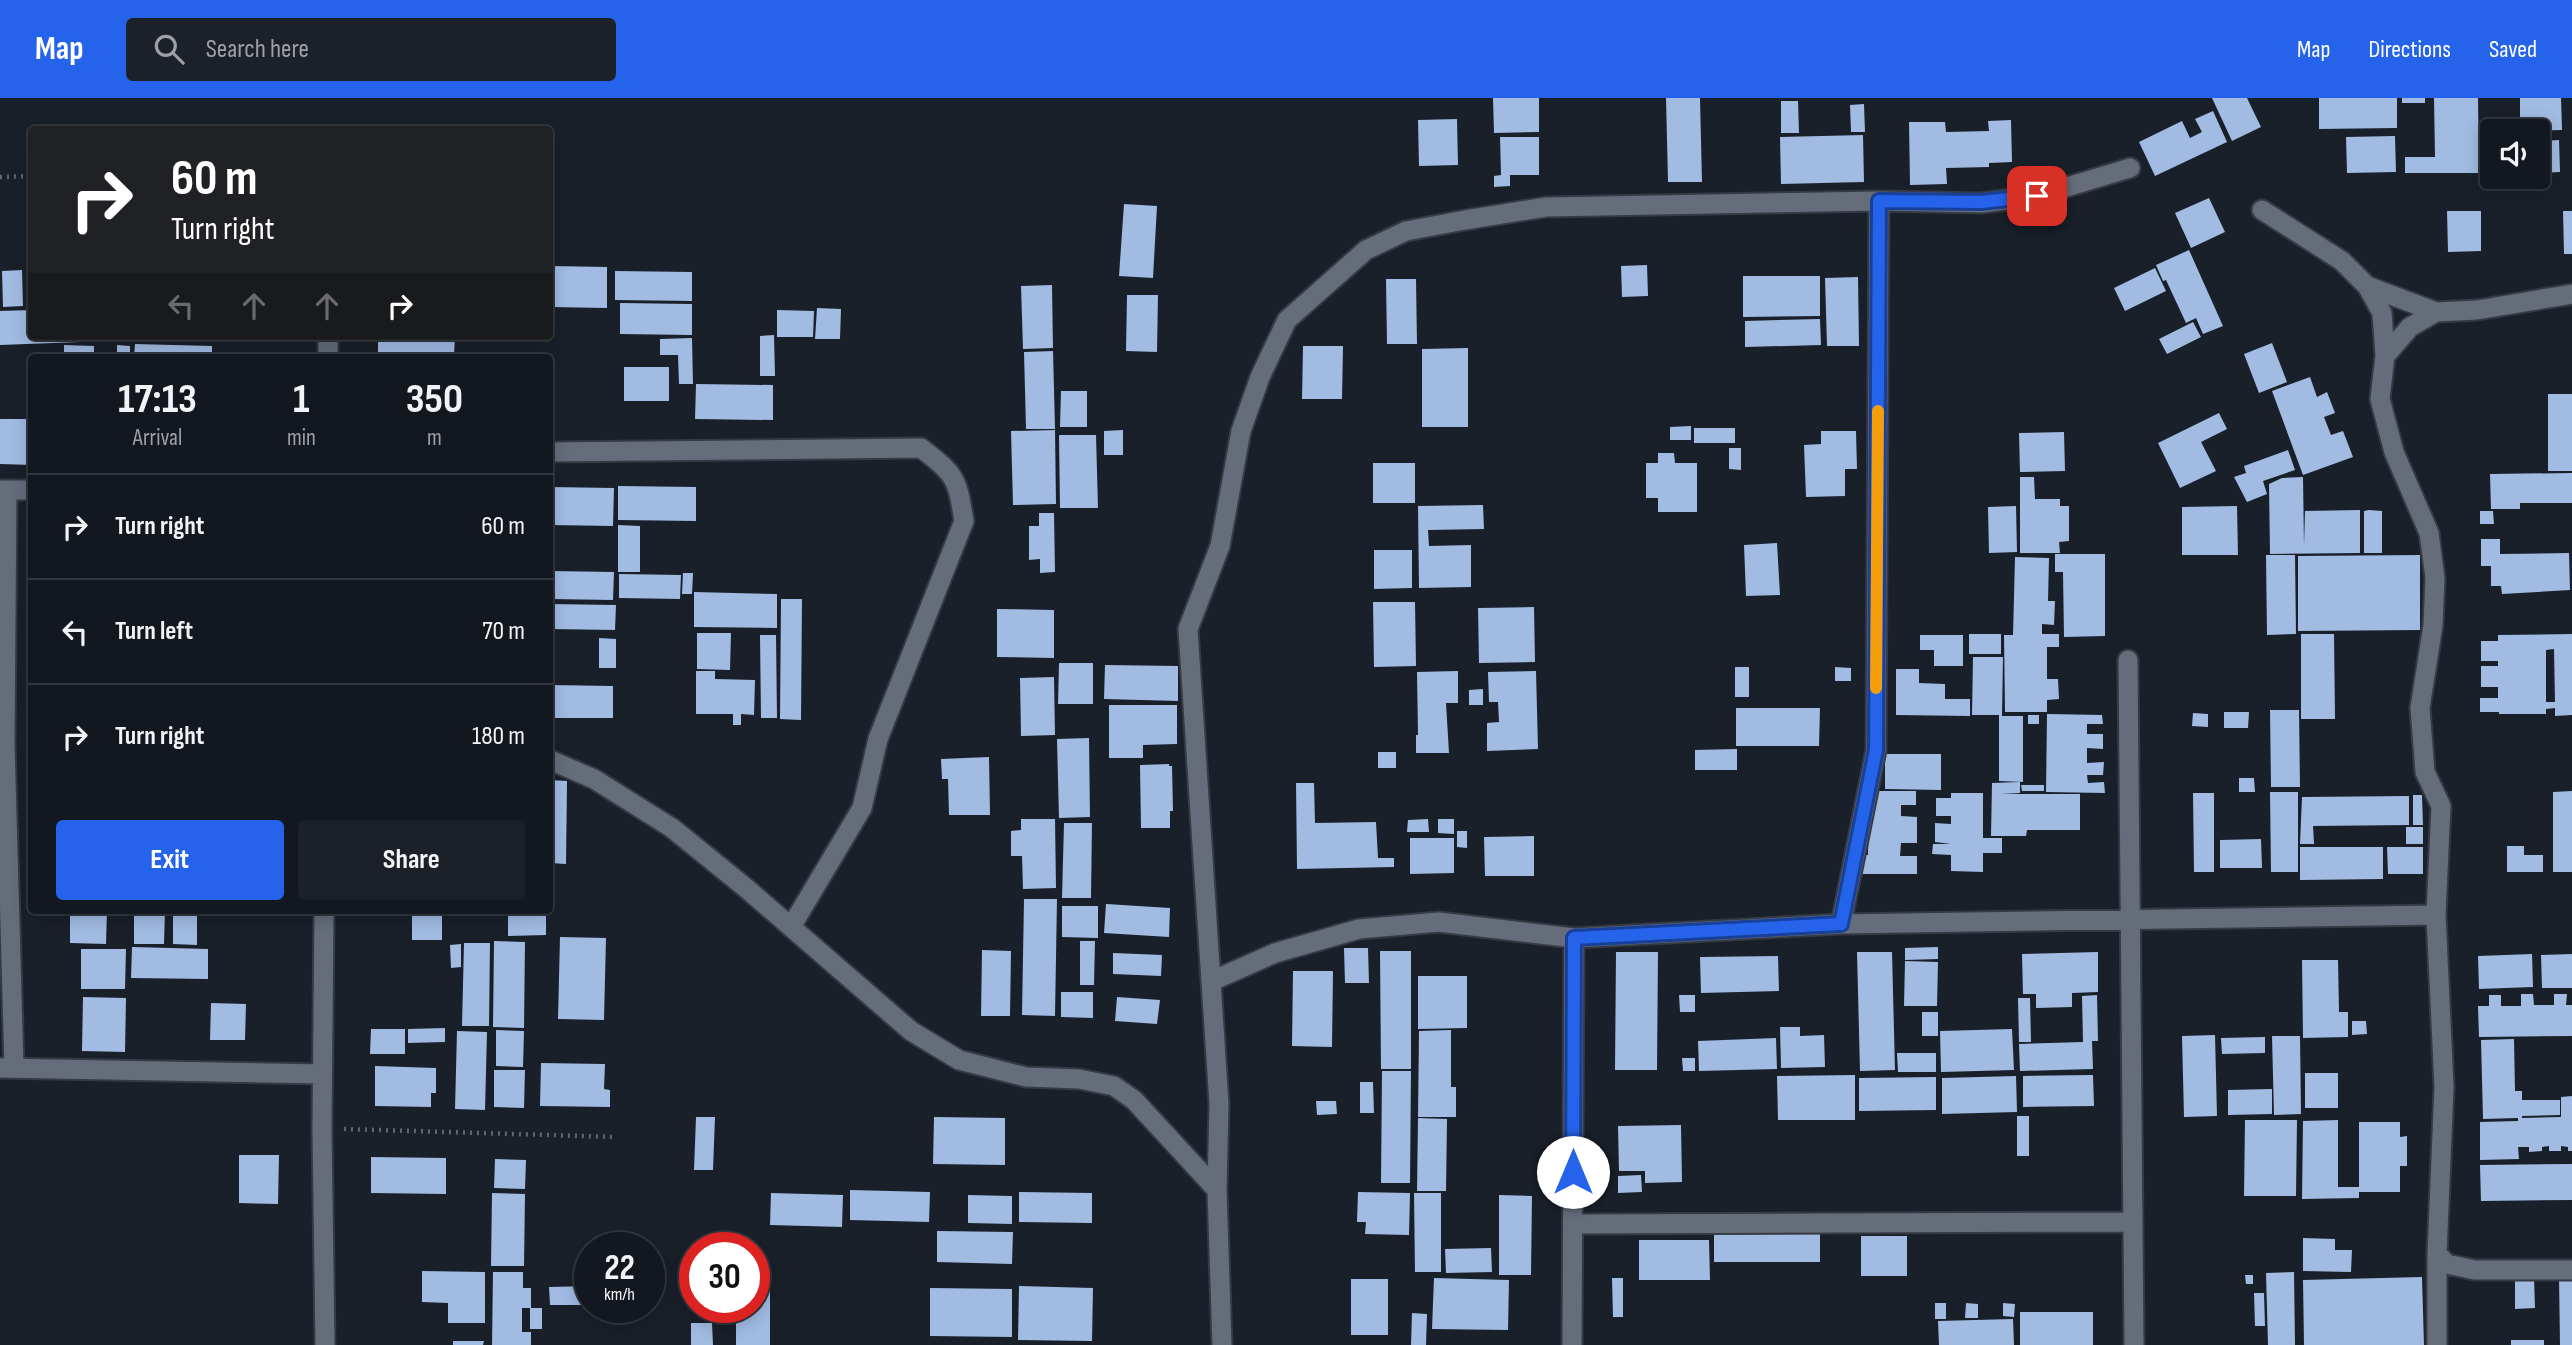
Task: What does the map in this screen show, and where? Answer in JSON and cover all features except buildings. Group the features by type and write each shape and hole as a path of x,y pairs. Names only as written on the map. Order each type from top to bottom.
{"street":[{"path":"1222,1345 1217,1190 1219,1104 1188,629 1220,546 1241,431 1260,377 1287,320 1366,250 1406,231 1546,208 1879,201 1981,202 2037,196 2130,168"},
{"path":"1841,924 1876,750 1879,201"},
{"path":"2262,210 2342,261 2367,286 2382,313 2385,356 2380,400 2394,452 2429,533 2435,578 2433,625 2420,708 2425,772 2441,806 2437,915 2444,1087 2437,1254 2437,1345"},
{"path":"2367,286 2436,313"},
{"path":"2385,356 2410,327 2436,313 2477,310 2572,294"},
{"path":"553,452 921,448 945,467 958,485 964,521 878,739 862,808 791,927"},
{"path":"28,490 4,490 2,743 7,1068 322,1074"},
{"path":"2128,660 2134,1345"},
{"path":"553,761 594,779 672,828 911,1031 958,1060 1026,1077 1079,1079 1114,1086 1134,1100 1217,1190"},
{"path":"324,914 322,1129 325,1345"},
{"path":"1212,981 1275,953 1359,929 1439,922 1574,938 1841,924 2437,915"},
{"path":"1572,1345 1574,938"},
{"path":"1573,1224 2133,1222"},
{"path":"2437,1254 2448,1264 2475,1270 2572,1270"}],"path":[{"path":"0,177 28,176"},
{"path":"322,1129 616,1137"}],"slow traffic":[{"path":"1876,688 1878,411"}],"route":[{"path":"1573,1172 1574,938 1841,924 1876,750 1879,201 1981,202 2037,196"}]}
